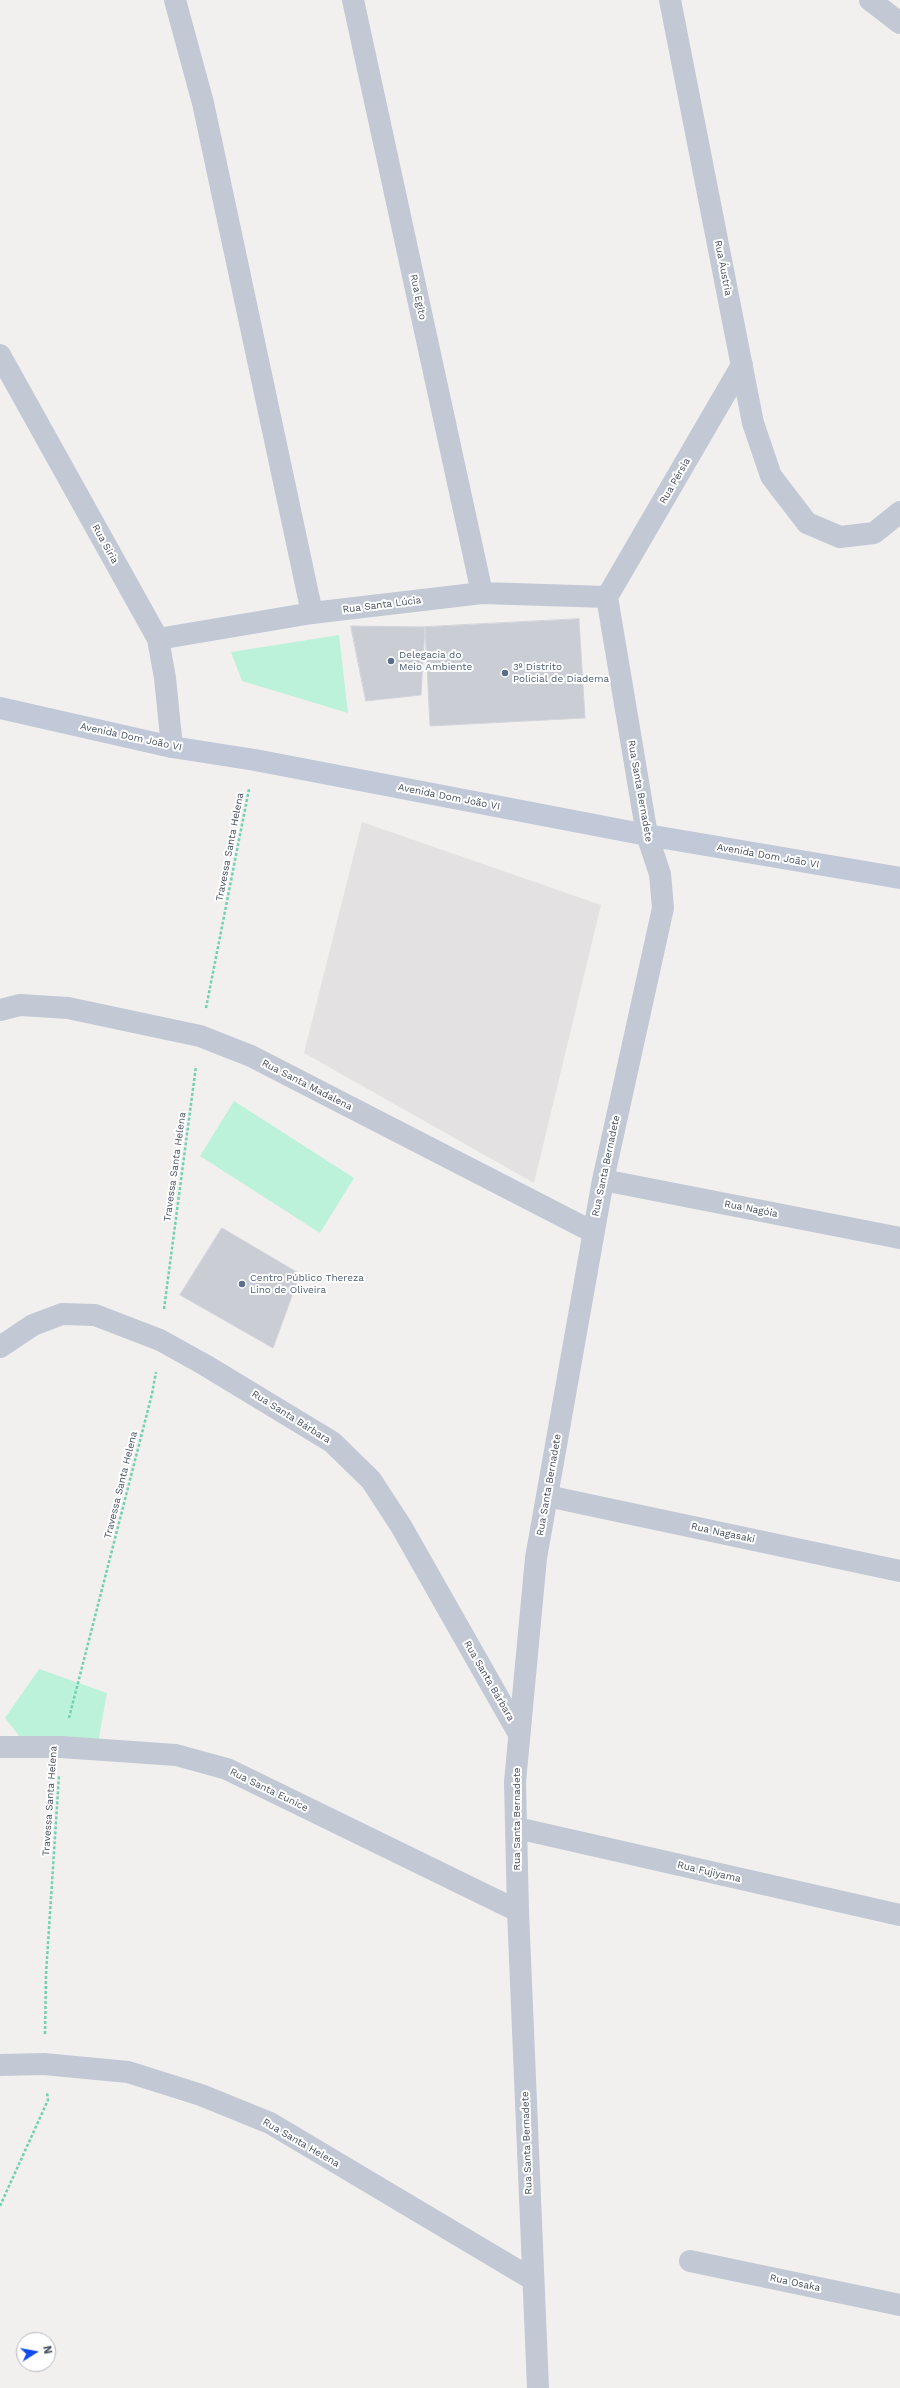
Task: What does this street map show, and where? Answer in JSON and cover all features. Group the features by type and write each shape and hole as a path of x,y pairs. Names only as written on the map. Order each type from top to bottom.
{"street":[{"path":"175,0 204,103 312,613"},
{"name":"Rua Egito","path":"354,0 482,593"},
{"name":"Rua Áustria","path":"670,0 753,423 771,476 807,523 840,537 874,533 900,512"},
{"path":"870,0 900,23"},
{"name":"Rua Siria","path":"0,355 158,639 165,678 172,747"},
{"name":"Rua Pérsia","path":"607,597 742,364"},
{"name":"Rua Santa Lúcia","path":"158,639 312,613 482,593 607,597"},
{"name":"Rua Santa Bernadete","path":"538,2388 532,2278 518,1910 515,1782 519,1734 536,1558 603,1180 663,908 660,874 646,835 607,597"},
{"name":"Avenida Dom João VI","path":"0,708 172,747 255,760 646,835 900,878"},
{"name":"Rua Santa Madalena","path":"0,1010 20,1005 68,1008 200,1036 251,1056 593,1232"},
{"name":"Rua Nagóia","path":"603,1180 900,1238"},
{"name":"Rua Santa Bárbara","path":"0,1347 33,1325 62,1314 95,1314 160,1340 205,1365 332,1442 371,1480 401,1526 519,1734"},
{"name":"Rua Nagasaki","path":"547,1496 900,1571"},
{"name":"Rua Santa Eunice","path":"0,1747 61,1747 176,1755 227,1770 518,1910"},
{"name":"Rua Fujiyama","path":"517,1828 900,1915"},
{"name":"Rua Santa Helena","path":"0,2065 44,2064 128,2072 201,2095 270,2123 532,2278"},
{"name":"Rua Osaka","path":"690,2261 900,2305"}],"path":[{"name":"Travessa Santa Helena","path":"0,2206 48,2100 44,2064 46,1974 61,1747 152,1394 200,1036 255,760"}],"shaded area":[{"path":"362,822 601,905 534,1183 304,1053"}],"green space":[{"path":"339,635 348,713 242,681 231,652"},
{"path":"234,1101 354,1178 320,1233 200,1156"},
{"path":"39,1669 107,1693 98,1743 24,1742 5,1718"}],"building":[{"name":"3º Distrito Policial de Diadema","path":"579,619 585,718 430,726 425,627"},
{"name":"Delegacia do Meio Ambiente","path":"351,626 425,627 421,695 366,701"},
{"name":"Centro Público Thereza Lino de Oliveira","path":"222,1228 300,1274 273,1348 180,1295"}],"place":[{"name":"Delegacia do Meio Ambiente","path":"391,661"},
{"name":"3º Distrito Policial de Diadema","path":"505,673"},
{"name":"Centro Público Thereza Lino de Oliveira","path":"242,1284"}]}
